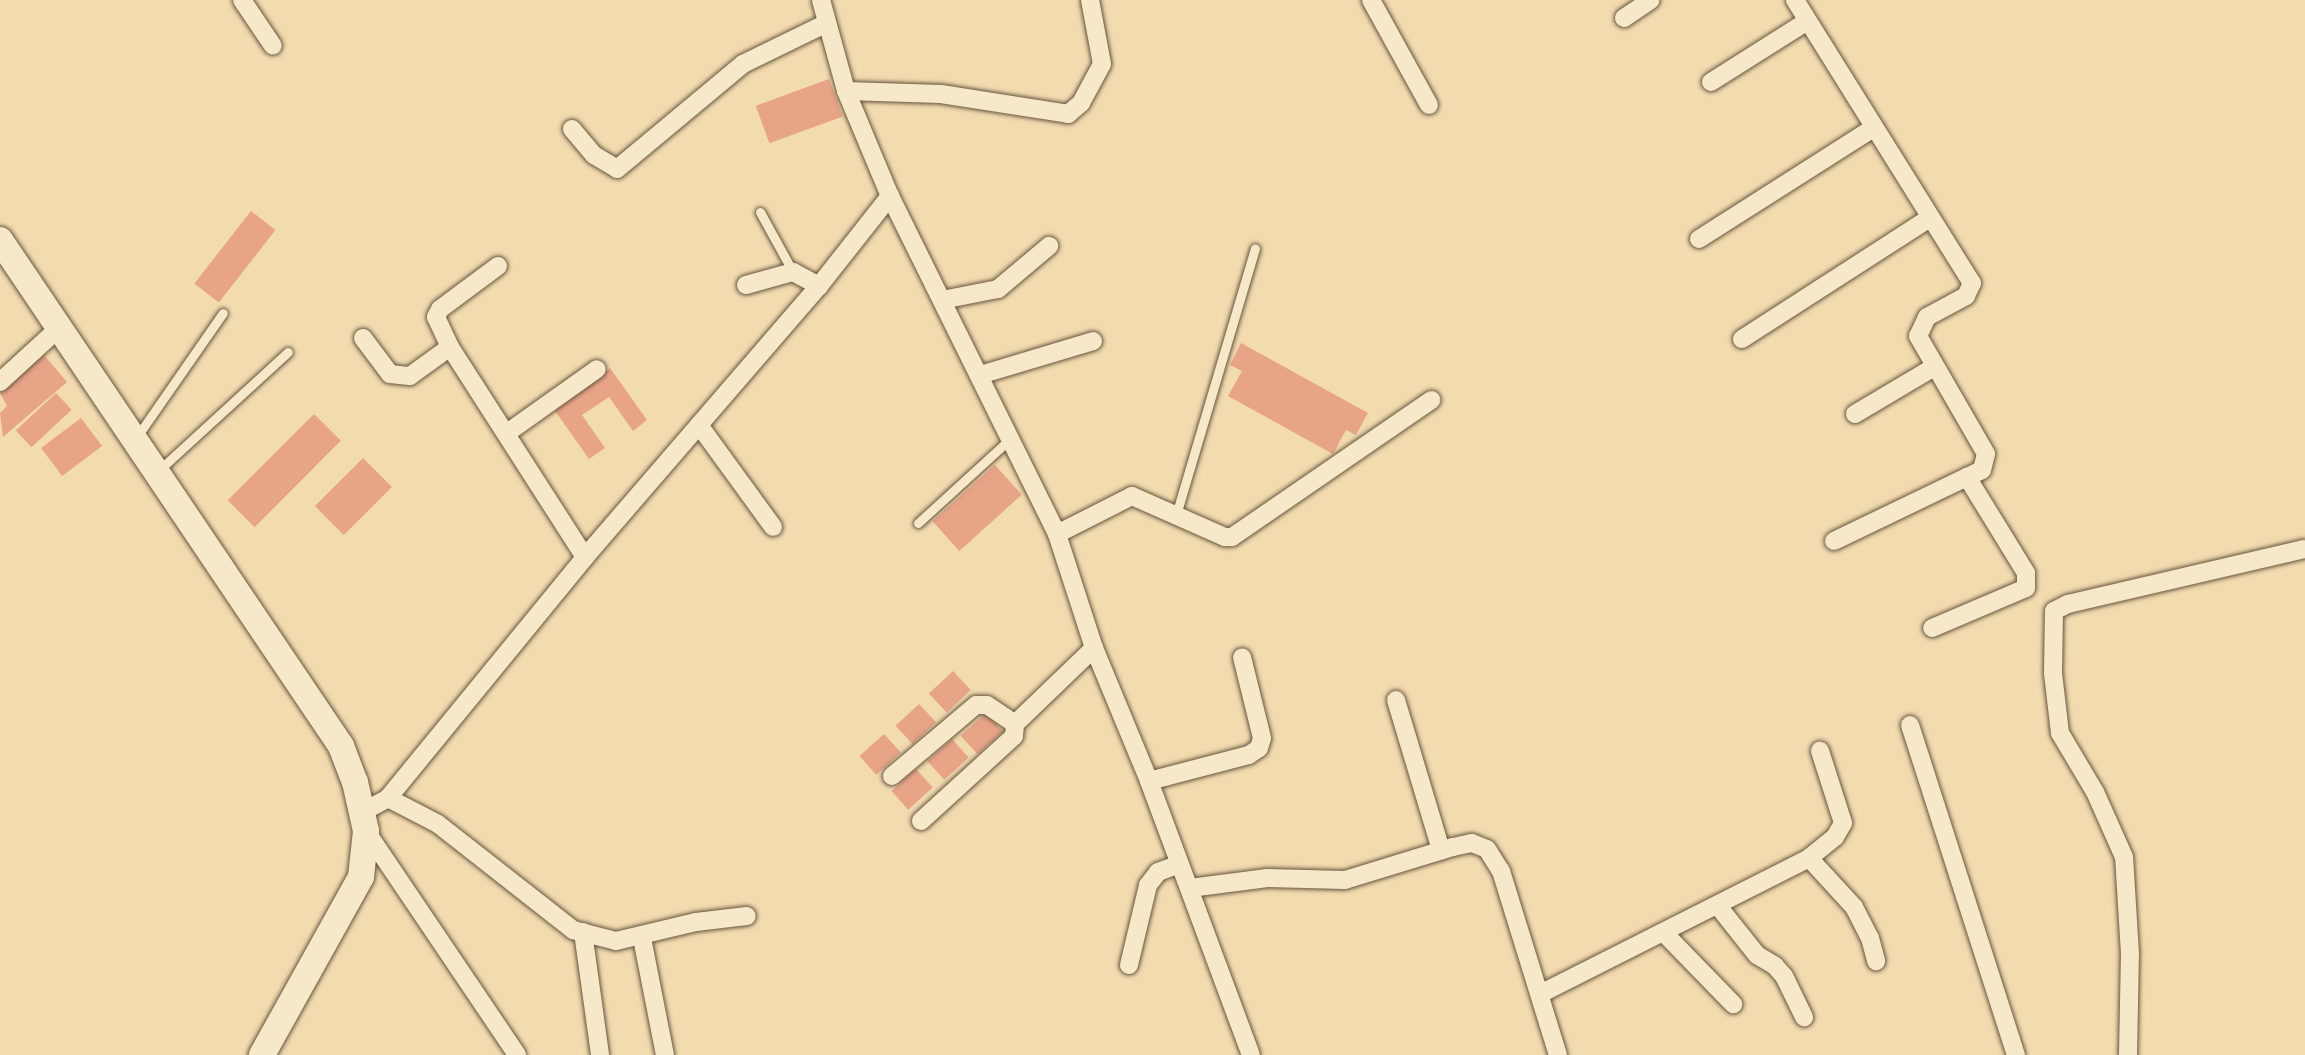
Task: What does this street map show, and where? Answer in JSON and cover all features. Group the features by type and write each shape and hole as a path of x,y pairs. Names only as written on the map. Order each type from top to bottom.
{"main road":[{"path":"0,240 341,746 365,821 361,877 262,1055"}],"street":[{"path":"242,0 273,46"},
{"path":"821,0 825,24 846,91 890,196 1057,534 1094,648 1149,781 1251,1055"},
{"path":"846,91 941,94 1068,114 1081,103 1102,64 1090,0"},
{"path":"1371,0 1429,105"},
{"path":"1624,18 1651,0"},
{"path":"1795,0 1972,283 1966,296 1927,317 1918,336 1986,454 1982,470 1834,541"},
{"path":"1711,82 1806,22"},
{"path":"572,129 594,155 617,169 743,64 825,24"},
{"path":"1699,239 1873,128"},
{"path":"517,1055 365,821 388,798 585,557 819,286 890,196"},
{"path":"1742,339 1930,218"},
{"path":"942,300 998,289 1049,246"},
{"path":"498,266 437,313 450,347 585,557"},
{"path":"746,285 793,272 819,286"},
{"path":"0,382 59,328"},
{"path":"363,338 390,374 410,376 450,347"},
{"path":"980,375 1093,341"},
{"path":"1855,414 1934,367"},
{"path":"507,433 597,369"},
{"path":"1057,534 1132,496 1225,537 1232,537 1431,400"},
{"path":"699,425 773,527"},
{"path":"1932,628 2026,588 2026,573 1967,477"},
{"path":"2128,1055 2130,954 2124,857 2095,792 2060,733 2053,673 2054,611 2068,604 2305,549"},
{"path":"921,821 1014,736 1015,724 1094,648"},
{"path":"1149,781 1249,755 1259,748 1262,738 1242,657"},
{"path":"1396,700 1441,850"},
{"path":"892,776 976,705 987,705 1015,724"},
{"path":"1910,725 2016,1055"},
{"path":"1542,993 1665,934 1809,858 1835,837 1843,823 1820,751"},
{"path":"388,798 438,824 573,930 616,941 642,938 696,922 747,916"},
{"path":"1190,888 1267,878 1345,880 1472,843 1487,849 1501,871 1542,993 1558,1055"},
{"path":"1809,858 1854,907 1870,938 1876,961"},
{"path":"1129,965 1148,885 1158,872 1180,864"},
{"path":"1718,906 1757,955 1784,976 1804,1017"},
{"path":"583,932 600,1055"},
{"path":"1665,934 1733,1004"},
{"path":"642,938 665,1055"}],"lane":[{"path":"760,212 793,272"},
{"path":"1176,515 1255,248"},
{"path":"136,438 223,313"},
{"path":"158,472 288,352"},
{"path":"918,523 1011,438"}],"building":[{"path":"829,79 843,117 769,143 756,106"},
{"path":"251,211 275,230 219,303 194,283"},
{"path":"1241,343 1368,413 1356,435 1346,430 1333,454 1228,396 1242,371 1230,365"},
{"path":"44,355 67,382 3,437 0,413 7,406 0,393"},
{"path":"610,368 647,420 633,431 609,397 582,415 605,448 589,459 553,408"},
{"path":"56,393 72,410 31,447 16,431"},
{"path":"314,414 341,441 255,527 228,500"},
{"path":"81,418 102,446 62,476 41,448"},
{"path":"363,458 392,487 344,535 315,506"},
{"path":"995,465 1022,495 959,551 933,521"},
{"path":"953,671 971,690 947,713 929,694"},
{"path":"919,704 936,722 913,744 896,726"},
{"path":"986,713 1003,732 977,754 961,736"},
{"path":"884,734 901,753 876,775 859,756"},
{"path":"952,739 969,758 944,780 927,761"},
{"path":"916,769 933,788 908,810 891,791"}]}
